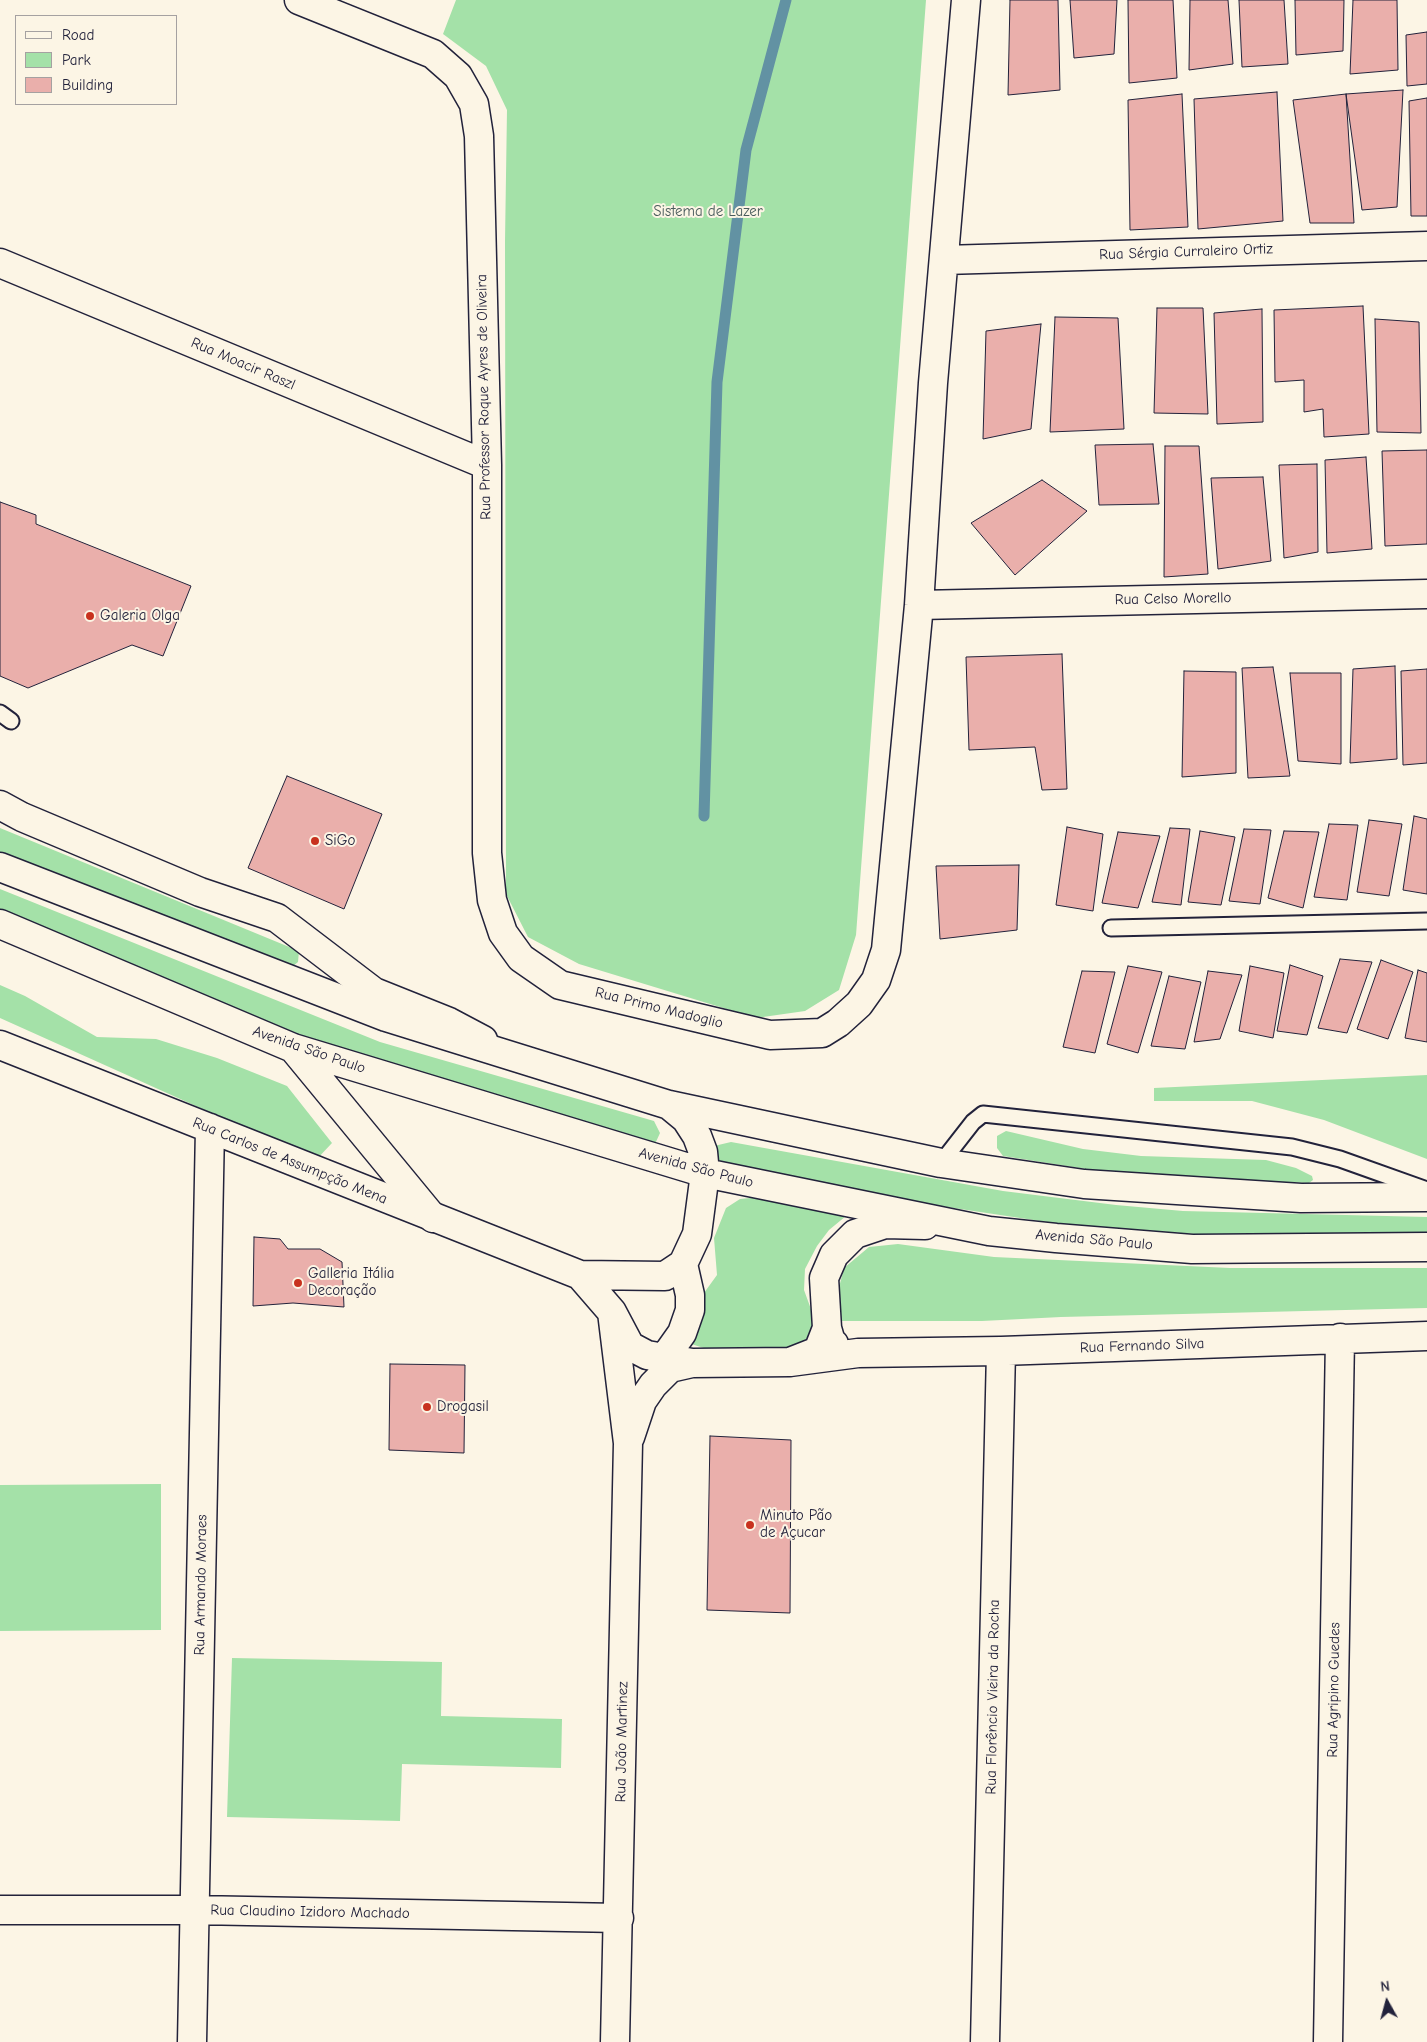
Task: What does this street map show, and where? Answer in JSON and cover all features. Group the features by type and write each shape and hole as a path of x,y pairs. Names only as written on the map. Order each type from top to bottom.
{"street":[{"name":"Rua Professor Roque Ayres de Oliveira","path":"299,0 433,54 458,76 474,104 480,136 486,465 487,853 492,900"},
{"name":"Rua Primo Madoglio","path":"492,900 503,934 521,958 560,985 770,1035 822,1033 838,1023 859,1004 876,980 886,950 919,605 933,383 966,0"},
{"name":"Rua Sérgia Curraleiro Ortiz","path":"944,260 1427,246"},
{"name":"Rua Moacir Raszl","path":"0,263 486,465"},
{"name":"Rua Celso Morello","path":"919,605 1427,594"},
{"path":"0,805 22,817 200,892 278,918 374,992 449,1022 515,1058"},
{"path":"0,868 386,1017 668,1105 941,1163 1084,1184 1301,1198 1427,1197"},
{"name":"Avenida São Paulo","path":"0,924 293,1048 705,1173 989,1231 1192,1248 1427,1247"},
{"name":"Rua Carlos de Assumpção Mena","path":"0,1045 432,1218 580,1275"},
{"path":"293,1048 432,1218"},
{"path":"580,1275 665,1276 683,1264 697,1234 705,1173 703,1152 697,1136 686,1119 668,1105"},
{"name":"Rua Armando Moraes","path":"192,2042 210,1128"},
{"path":"826,1328 824,1278 834,1255 855,1234 885,1224 917,1224 989,1231"},
{"path":"665,1357 682,1333 690,1310 690,1295 683,1264"},
{"path":"580,1275 612,1312"},
{"name":"Rua Fernando Silva","path":"612,1312 630,1346 647,1355 692,1363 790,1362 858,1353 1001,1351 1427,1336"},
{"name":"Rua João Martinez","path":"612,1312 628,1443 615,2042"},
{"name":"Rua Fernando Silva","path":"826,1328 830,1342 842,1350 858,1353"},
{"name":"Rua Fernando Silva","path":"790,1362 818,1352 826,1328"},
{"name":"Rua Agripino Guedes","path":"1328,2042 1340,1338"},
{"name":"Rua Florêncio Vieira da Rocha","path":"985,2042 1001,1351"},
{"name":"Rua João Martinez","path":"628,1443 642,1401 653,1385 670,1368 692,1363"},
{"name":"Rua Claudino Izidoro Machado","path":"0,1910 195,1910 619,1918"}],"lane":[{"path":"1111,928 1427,922"},
{"path":"941,1163 972,1122 983,1114 1292,1148 1340,1159 1427,1190"}],"green space":[{"name":"Sistema de Lazer","path":"456,0 926,0 856,935 839,990 805,1011 756,1018 579,964 528,937 506,894 505,241 507,110 486,66 443,34"},
{"path":"0,828 299,951 298,962 292,967 0,856"},
{"path":"0,889 380,1042 654,1121 660,1133 655,1144 311,1041 0,911"},
{"path":"0,985 25,996 97,1037 156,1039 217,1058 287,1086 332,1143 316,1160 0,1018"},
{"path":"1427,1075 1427,1159 1324,1120 1252,1101 1154,1101 1154,1088"},
{"path":"1006,1131 1083,1149 1141,1156 1266,1160 1296,1168 1312,1176 1313,1180 1309,1183 1197,1179 1092,1170 1003,1156 997,1148 997,1136"},
{"path":"731,1142 1003,1191 1116,1205 1183,1211 1427,1217 1427,1237 1222,1236 1060,1224 947,1207 739,1169 712,1160 714,1146"},
{"path":"760,1197 799,1204 846,1216 829,1230 817,1246 805,1269 804,1290 812,1312 812,1333 803,1342 786,1349 710,1350 685,1342 696,1304 717,1275 714,1238 726,1208 740,1199"},
{"path":"898,1244 994,1257 1230,1268 1427,1268 1427,1308 1061,1317 982,1321 840,1321 836,1299 844,1268 869,1247"},
{"path":"161,1484 161,1630 0,1631 0,1485"},
{"path":"232,1658 442,1662 441,1716 562,1719 561,1768 402,1764 400,1821 227,1817"}],"building":[{"path":"1010,0 1058,0 1060,90 1008,95"},
{"path":"1070,0 1117,0 1114,54 1074,58"},
{"path":"1128,0 1173,0 1177,78 1129,83"},
{"path":"1190,0 1228,0 1233,64 1189,70"},
{"path":"1239,0 1284,0 1288,64 1242,67"},
{"path":"1295,0 1344,0 1343,51 1296,55"},
{"path":"1353,0 1397,0 1398,70 1350,74"},
{"path":"1427,32 1427,84 1407,86 1406,35"},
{"path":"1403,90 1397,207 1362,210 1346,94"},
{"path":"1277,92 1283,221 1198,229 1194,99"},
{"path":"1182,94 1188,227 1130,230 1128,100"},
{"path":"1346,94 1354,223 1310,223 1293,100"},
{"path":"1427,98 1427,216 1411,216 1409,101"},
{"path":"1363,306 1369,434 1324,437 1323,409 1304,412 1304,380 1275,382 1274,310"},
{"path":"1157,308 1203,308 1208,414 1154,413"},
{"path":"1262,309 1263,422 1217,424 1214,313"},
{"path":"1055,317 1118,318 1124,429 1050,432"},
{"path":"1375,319 1419,322 1421,433 1377,432"},
{"path":"1041,324 1031,429 983,439 986,331"},
{"path":"1153,444 1159,504 1099,505 1095,445"},
{"path":"1165,446 1199,446 1208,574 1164,577"},
{"path":"1427,450 1427,544 1385,546 1382,451"},
{"path":"1366,457 1372,549 1327,553 1325,460"},
{"path":"1317,464 1318,552 1284,558 1279,465"},
{"path":"1263,477 1271,561 1218,569 1211,478"},
{"path":"1042,480 1087,511 1015,575 971,523"},
{"name":"Galeria Olga","path":"0,502 36,515 36,524 191,586 163,656 132,645 28,688 0,676"},
{"path":"1062,654 1067,789 1042,790 1035,747 969,750 966,657"},
{"path":"1395,666 1397,759 1350,763 1353,669"},
{"path":"1273,667 1290,776 1248,778 1242,668"},
{"path":"1427,669 1427,763 1403,765 1401,671"},
{"path":"1184,671 1236,672 1236,773 1182,777"},
{"path":"1290,673 1341,673 1341,764 1298,761"},
{"name":"SiGo","path":"287,776 382,814 344,909 248,868"},
{"path":"1414,816 1427,819 1427,894 1403,890"},
{"path":"1369,820 1402,824 1389,896 1357,892"},
{"path":"1329,824 1358,825 1347,900 1314,897"},
{"path":"1067,827 1103,834 1093,911 1056,905"},
{"path":"1170,828 1190,829 1181,905 1152,902"},
{"path":"1244,829 1271,830 1260,904 1229,901"},
{"path":"1200,831 1235,837 1221,905 1188,902"},
{"path":"1284,831 1319,832 1303,908 1268,898"},
{"path":"1118,832 1160,836 1138,908 1102,903"},
{"path":"1019,865 1017,930 940,939 936,866"},
{"path":"1340,959 1372,962 1347,1033 1318,1028"},
{"path":"1381,960 1413,972 1388,1039 1357,1029"},
{"path":"1290,965 1323,976 1307,1035 1277,1031"},
{"path":"1128,966 1162,972 1138,1053 1107,1044"},
{"path":"1250,966 1284,973 1273,1038 1239,1031"},
{"path":"1418,970 1427,973 1427,1042 1405,1038"},
{"path":"1082,971 1115,972 1095,1053 1063,1047"},
{"path":"1208,971 1242,975 1220,1039 1194,1042"},
{"path":"1169,976 1201,982 1185,1049 1151,1046"},
{"name":"Galleria Itália Decoração","path":"254,1237 280,1239 288,1249 320,1249 342,1262 344,1307 293,1303 253,1306"},
{"name":"Drogasil","path":"390,1364 465,1365 464,1453 389,1450"},
{"name":"Minuto Pão de Açucar","path":"710,1436 791,1440 790,1613 707,1610"}],"waterway":[{"path":"704,816 717,382 746,150 786,0"}],"place":[{"name":"Galeria Olga","path":"90,616"},
{"name":"SiGo","path":"315,841"},
{"name":"Galleria Itália Decoração","path":"298,1283"},
{"name":"Drogasil","path":"427,1407"},
{"name":"Minuto Pão de Açucar","path":"750,1525"}]}
